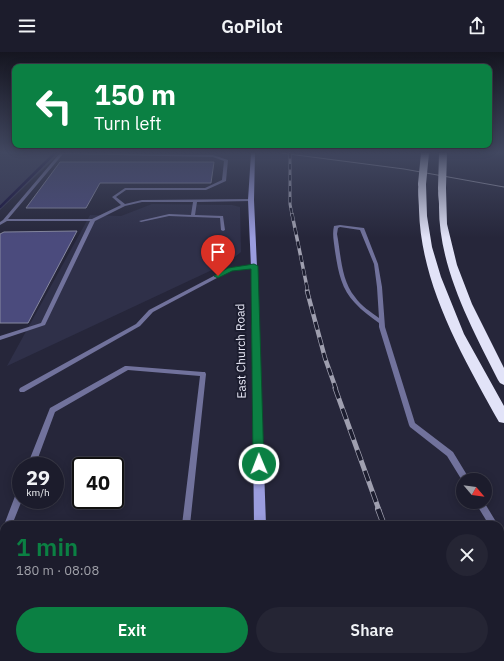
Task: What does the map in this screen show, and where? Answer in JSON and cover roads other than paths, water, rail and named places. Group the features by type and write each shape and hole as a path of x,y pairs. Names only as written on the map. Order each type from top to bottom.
{"highway":[{"path":"422,181 423,227 434,277 446,308 464,345 504,418"},
{"path":"442,181 443,224 455,270 468,307 504,380"}],"street":[{"name":"East Church Road","path":"251,181 260,521"}],"lane":[{"path":"0,224 38,181"},
{"path":"124,205 114,197 125,189 206,189 223,181"},
{"path":"5,220 94,220 124,205 142,201 251,200"},
{"path":"193,216 195,201"},
{"path":"141,221 169,215 222,217 223,230"},
{"path":"0,338 42,324 94,220"},
{"path":"382,323 359,305 349,294 342,274 335,234 336,227 340,226 362,229 376,264 382,323 412,426 450,454 462,473"},
{"path":"22,390 138,325 151,311 231,269 254,266"},
{"path":"34,457 52,410 127,368 204,374 186,521"},
{"path":"10,521 14,509"},
{"path":"484,509 491,521"}],"waterway":[{"path":"0,207 26,181"}],"tram line":[{"path":"473,181 504,187"}],"railway":[{"path":"290,181 290,204 292,215"},
{"path":"292,214 308,292"},
{"path":"307,291 325,358 336,389"},
{"path":"335,388 379,510"},
{"path":"378,509 382,521"}]}
